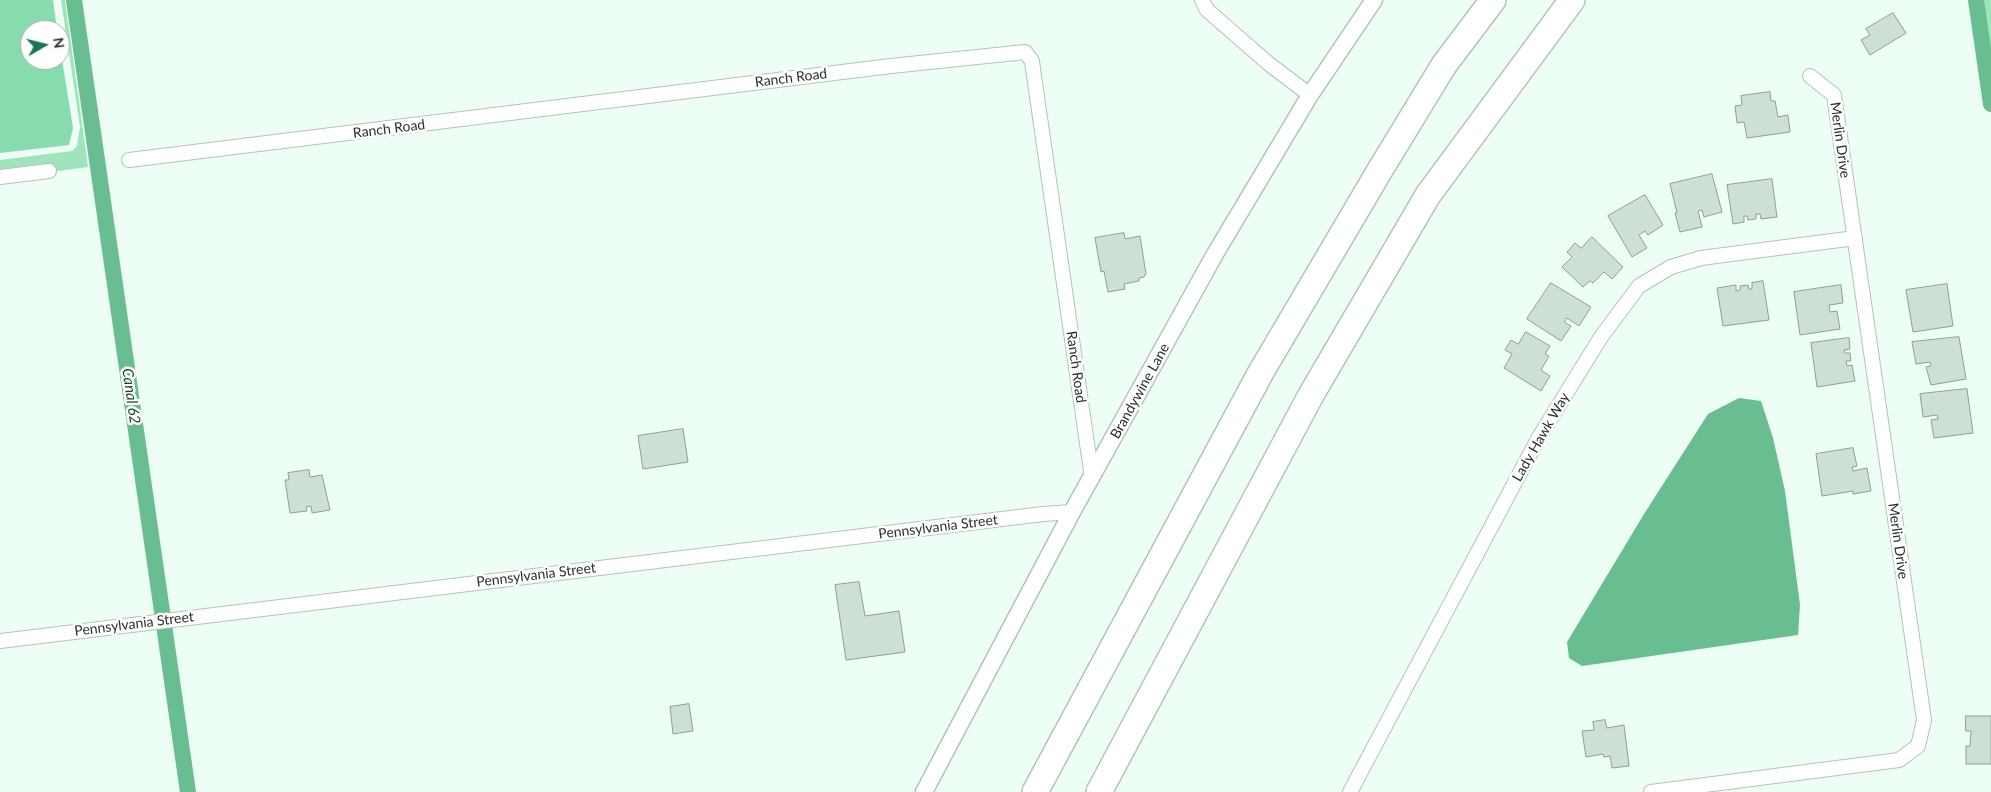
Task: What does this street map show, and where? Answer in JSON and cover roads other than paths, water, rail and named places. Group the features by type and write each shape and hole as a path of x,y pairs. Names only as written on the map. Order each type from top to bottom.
{"highway":[{"path":"1035,792 1266,364 1444,65 1493,0"},
{"path":"1099,792 1311,395 1428,196 1572,0"}],"street":[{"path":"1202,0 1207,10 1269,64 1310,95"},
{"name":"Brandywine Lane","path":"924,792 1072,512 1215,254 1310,95 1374,0"},
{"name":"Ranch Road","path":"129,160 871,68 1025,52 1032,61 1092,478"},
{"name":"Merlin Drive","path":"1651,792 1899,760 1918,746 1924,720 1834,95 1810,76"},
{"path":"0,177 49,171"},
{"name":"Lady Hawk Way","path":"1351,792 1538,439 1601,337 1639,286 1671,268 1701,258 1854,238"},
{"name":"Pennsylvania Street","path":"0,641 1033,515 1072,512"}],"waterway":[{"name":"Canal 62","path":"74,0 188,792"},
{"path":"1976,0 1991,104"}]}
